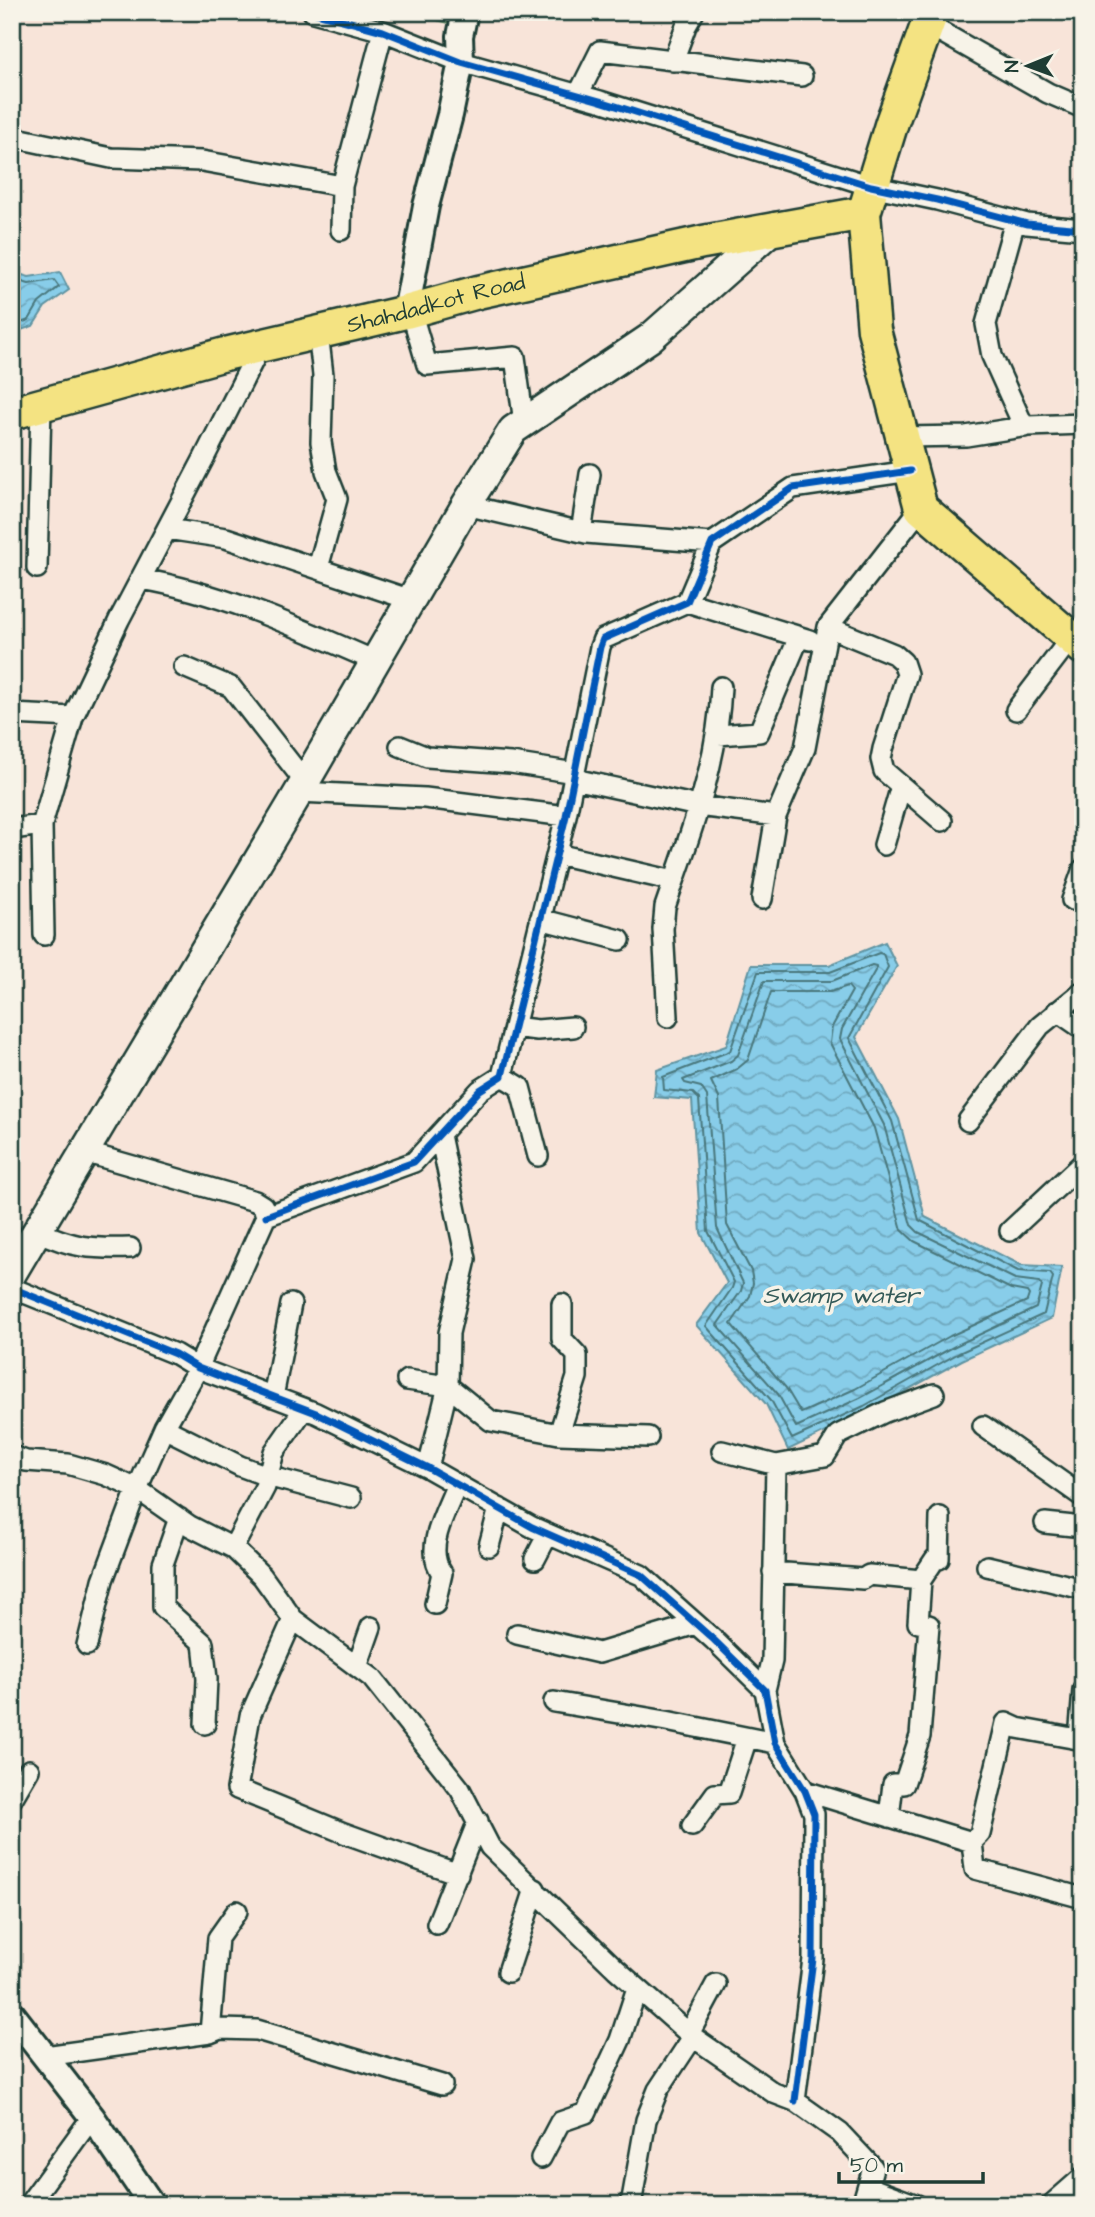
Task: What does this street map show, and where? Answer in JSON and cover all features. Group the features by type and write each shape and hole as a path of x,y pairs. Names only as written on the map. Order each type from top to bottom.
{"main road":[{"path":"930,18 867,200 874,330 921,508 1077,643"},
{"name":"Shahdadkot Road","path":"27,409 261,345 409,312 478,292 775,227 867,200"},
{"path":"12,1273 513,430 650,338 775,227"}],"street":[{"path":"313,12 383,31 461,62 578,95 867,200 937,200 1027,224 1083,229"},
{"path":"465,12 460,36 461,62 426,206 409,312 427,365 515,356 524,423"},
{"path":"673,61 694,12"},
{"path":"930,18 1048,93 1083,108"},
{"path":"341,230 342,187 383,31"},
{"path":"578,95 600,51 802,76"},
{"path":"12,137 111,159 202,161 342,187"},
{"path":"1015,221 986,324 992,356 1024,427"},
{"path":"318,332 323,375 321,442 326,471 337,499 318,568"},
{"path":"44,935 42,825 73,717 261,345"},
{"path":"27,409 37,568"},
{"path":"902,437 966,436 1024,427 1083,424"},
{"path":"687,602 712,543 793,488 910,471"},
{"path":"581,532 590,474"},
{"path":"467,505 581,532 712,543"},
{"path":"762,899 776,816 805,748 826,636 921,508"},
{"path":"167,529 226,538 411,600"},
{"path":"141,579 210,594 270,616 375,661"},
{"path":"266,1216 414,1161 480,1090 502,1076 566,816 603,639 687,602 799,637 826,636 894,654 903,662 907,674 881,759 884,771 942,821"},
{"path":"718,735 758,732 799,637"},
{"path":"1016,710 1077,643"},
{"path":"184,667 232,687 302,787 425,798 566,816"},
{"path":"668,1017 663,929 665,907 713,761 722,687"},
{"path":"12,714 73,717"},
{"path":"400,746 427,757 511,763 698,806 776,816"},
{"path":"884,845 901,786"},
{"path":"12,829 42,825"},
{"path":"557,854 674,881"},
{"path":"1072,900 1083,869"},
{"path":"540,919 620,940"},
{"path":"968,1121 1040,1026 1083,991"},
{"path":"1057,1012 1083,1029"},
{"path":"514,1027 537,1030 573,1027"},
{"path":"502,1076 520,1087 538,1156"},
{"path":"428,1468 448,1386 449,1333 466,1259 440,1135"},
{"path":"84,1152 255,1200 263,1206 266,1216 198,1368 164,1428 137,1489 103,1580 87,1645"},
{"path":"1010,1231 1083,1163"},
{"path":"37,1231 62,1243 88,1249 130,1248"},
{"path":"12,1288 175,1354 198,1368 304,1409 428,1468 548,1534 641,1576 765,1690"},
{"path":"273,1397 291,1304"},
{"path":"559,1434 577,1377 577,1355 562,1339 562,1304"},
{"path":"407,1380 448,1386 491,1421 559,1434 648,1437"},
{"path":"722,1451 776,1465 825,1456 838,1435 885,1412 933,1394"},
{"path":"233,1548 265,1487 274,1452 304,1409"},
{"path":"983,1426 1083,1497"},
{"path":"164,1428 240,1466 351,1498"},
{"path":"12,1457 26,1461 68,1464 106,1475 137,1489 178,1518 233,1548 262,1576 293,1619 372,1678 460,1789 490,1847 691,2036 774,2093 795,2101 840,2133 873,2168 865,2196 917,2205"},
{"path":"776,1465 772,1661 765,1690 775,1743 805,1791 814,1814 813,1959 795,2101"},
{"path":"435,1604 442,1573 435,1564 434,1546 457,1484"},
{"path":"489,1546 499,1508"},
{"path":"889,1817 893,1784 904,1784 920,1736 929,1625 918,1623 920,1580 935,1559 939,1559 940,1517"},
{"path":"178,1518 163,1564 163,1607 203,1643 207,1679 205,1724"},
{"path":"1045,1523 1083,1527"},
{"path":"535,1559 548,1534"},
{"path":"987,1566 1083,1589"},
{"path":"773,1572 863,1579 869,1575 920,1580"},
{"path":"293,1619 250,1716 237,1789 344,1833 458,1874"},
{"path":"517,1634 599,1653 696,1624"},
{"path":"357,1667 371,1627"},
{"path":"972,1842 980,1834 1006,1723 1017,1728 1081,1739 1083,1690"},
{"path":"554,1703 666,1721 775,1743"},
{"path":"692,1826 715,1794 729,1793 747,1738"},
{"path":"12,1799 29,1770"},
{"path":"805,1791 972,1842"},
{"path":"438,1924 478,1821"},
{"path":"972,1842 975,1869 1083,1898"},
{"path":"508,1972 535,1889"},
{"path":"210,2033 218,1938 237,1911"},
{"path":"631,2205 646,2120 658,2090 691,2036 716,1984"},
{"path":"541,2158 560,2122 586,2113 620,2040 637,1988"},
{"path":"12,2014 92,2117 152,2205"},
{"path":"44,2056 210,2033 220,2029 257,2030 442,2085"},
{"path":"28,2205 92,2117"},
{"path":"1051,2205 1083,2177"}],"green space":[{"path":"405,12 453,12 449,23"}],"water":[{"path":"12,272 29,277 60,272 69,290 45,307 33,326 12,333"},
{"name":"Swamp water","path":"885,942 897,966 856,1037 899,1119 925,1217 1021,1265 1062,1267 1052,1318 962,1360 867,1412 788,1450 766,1404 696,1325 727,1283 701,1233 692,1100 654,1097 657,1070 726,1046 751,965 829,965"}],"cycle path":[{"path":"313,12 383,31 461,62 600,101 871,186 1027,224 1083,229"},
{"path":"266,1216 414,1162 480,1090 502,1076 566,816 603,639 687,602 712,543 793,488 910,471"},
{"path":"12,1288 175,1354 198,1368 316,1413 428,1468 532,1527 641,1575 765,1690 775,1743 805,1791 814,1814 813,1959 795,2101"}]}
